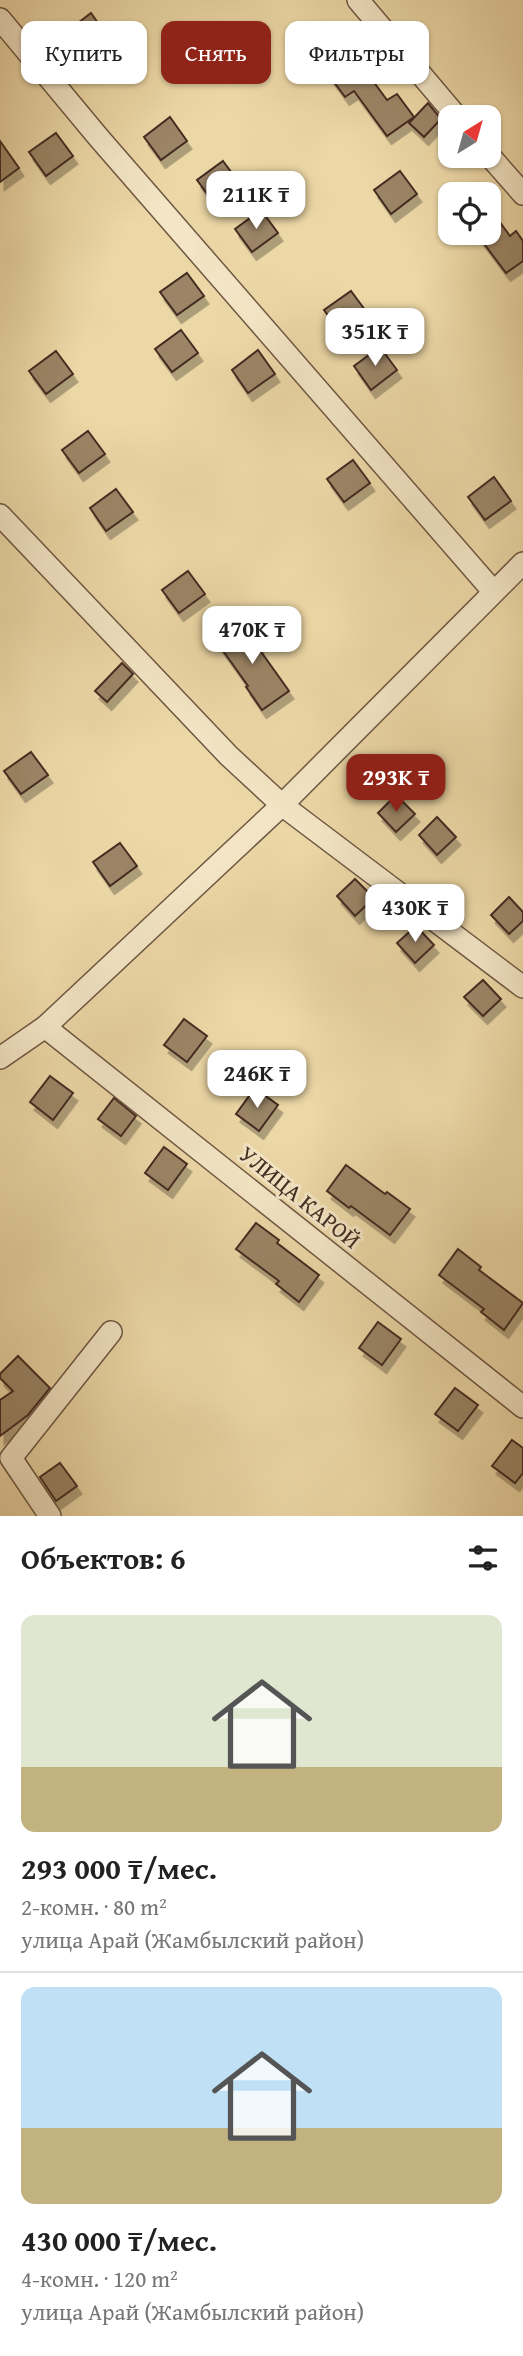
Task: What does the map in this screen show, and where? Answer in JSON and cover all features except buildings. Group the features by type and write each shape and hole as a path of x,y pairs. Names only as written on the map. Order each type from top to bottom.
{"street":[{"path":"358,0 447,105"},
{"path":"0,19 99,138 493,592"},
{"path":"501,168 523,194"},
{"path":"0,515 229,757 282,805 523,987"},
{"path":"0,1058 45,1027 282,805 523,563"},
{"name":"УЛИЦА КАРОЙ","path":"45,1027 523,1407"},
{"path":"50,1516 11,1458 111,1332"}]}
